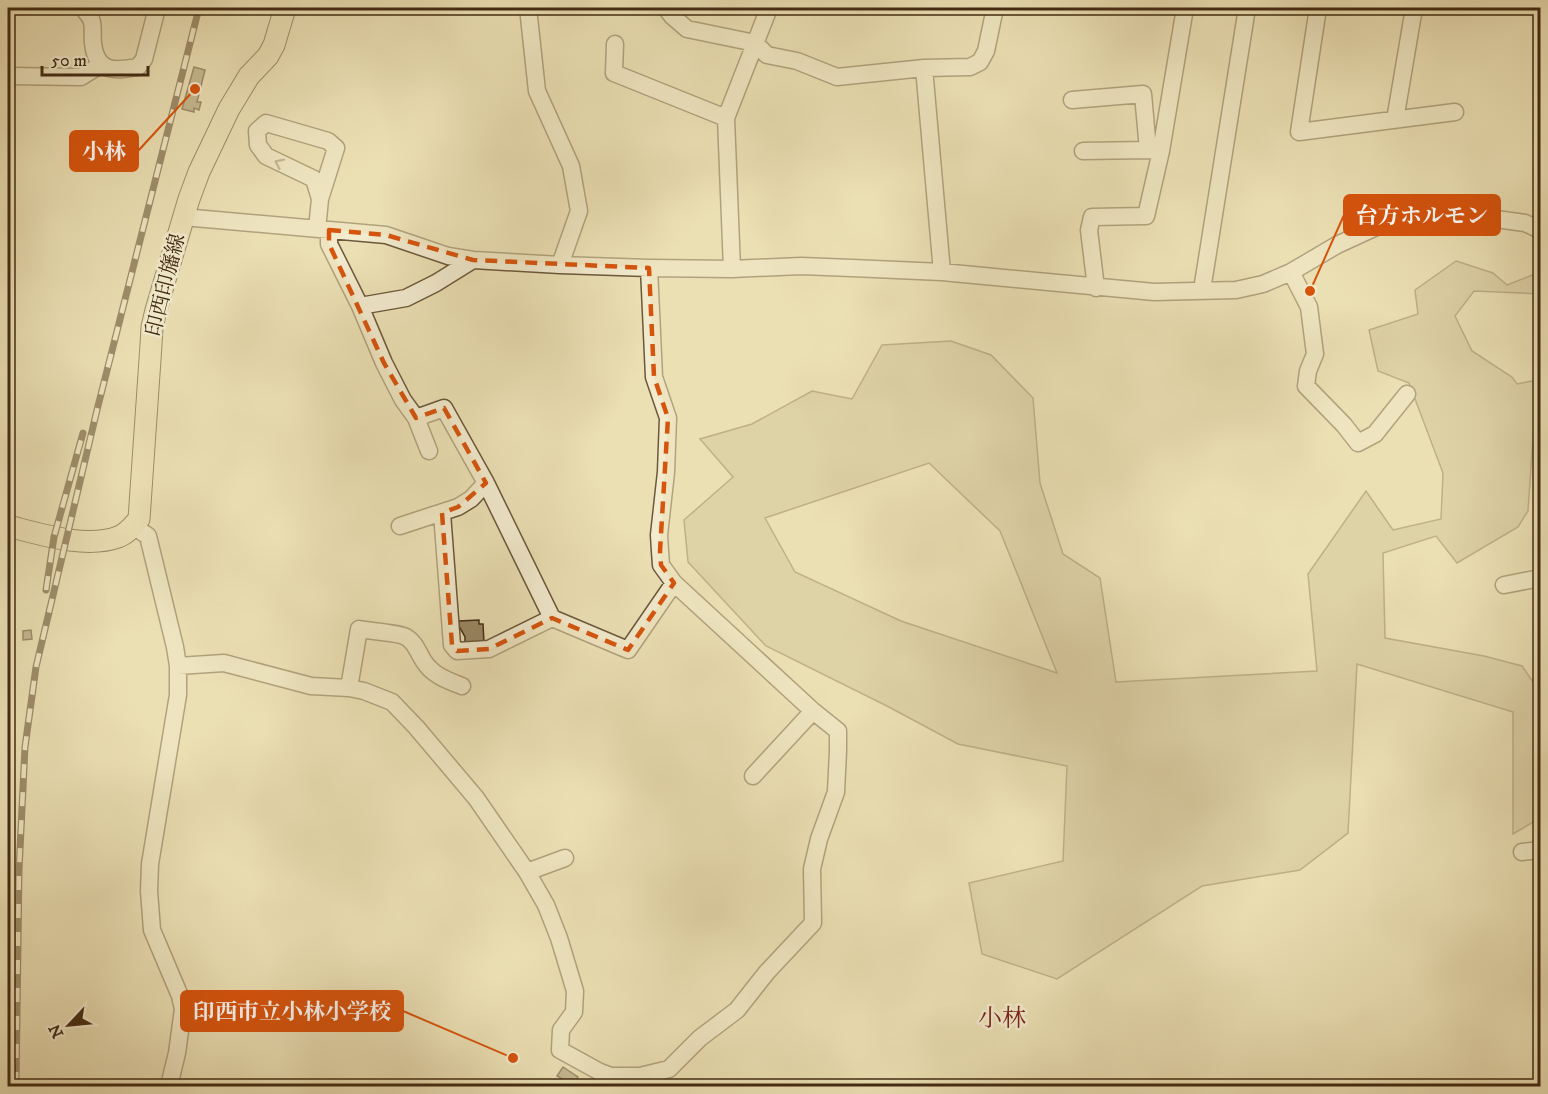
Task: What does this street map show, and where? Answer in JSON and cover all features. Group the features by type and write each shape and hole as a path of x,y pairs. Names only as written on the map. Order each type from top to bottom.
{"main road":[{"name":"印西印旛線","path":"134,526 139,519 152,327 183,217 217,132 249,76 268,56 274,45 285,8"},
{"path":"8,526 66,540 102,542 120,537 134,526"}],"street":[{"path":"89,12 97,58 107,68 119,70 138,67 144,59 157,8"},
{"path":"528,8 537,91 571,166 579,211 560,265"},
{"path":"666,8 687,29 755,43 767,55 797,61 837,77 924,68 970,67 980,62 986,51 995,8"},
{"path":"732,269 726,118 769,8"},
{"path":"1096,288 1089,230 1092,217 1146,216 1154,151 1185,8"},
{"path":"1202,290 1247,8"},
{"path":"1318,8 1299,132 1455,112"},
{"path":"1395,120 1414,8"},
{"path":"615,44 614,73 726,118"},
{"path":"8,76 81,77 102,64"},
{"path":"924,68 942,272"},
{"path":"1072,100 1143,94 1154,151"},
{"path":"320,198 336,148 328,141 266,123 257,130 258,145 266,156 314,179 320,198 323,229 329,244 360,306 388,372 416,418 429,451"},
{"path":"1083,151 1154,151"},
{"path":"183,217 386,235 448,256 473,260 649,268 732,269 801,266 942,272 1154,292 1236,290 1263,284 1291,272 1336,245 1400,216 1496,219 1526,223 1540,230"},
{"path":"360,306 406,298 436,284 473,260"},
{"path":"178,666 224,663 311,686 364,691 392,702 476,798 546,904 575,991 574,1012 561,1030 560,1050 611,1076 640,1076 669,1069 700,1038 737,1010 767,972 813,923 812,869 819,838 836,792 838,732 674,583 661,565 658,535 666,472 668,418 654,377 649,268"},
{"path":"1291,272 1309,307 1311,319 1315,354 1308,371 1306,386 1344,425 1358,444 1376,434 1407,394"},
{"path":"416,418 444,408 486,483 552,618 628,650 674,583"},
{"path":"400,526 458,507 471,499 486,483"},
{"path":"442,513 452,645 457,651 489,650 552,618"},
{"path":"134,526 148,536 176,647 178,666 178,695 150,864 152,930 180,996 183,1009 177,1053 169,1086"},
{"path":"1504,585 1540,578"},
{"path":"349,688 359,629 406,636 414,644 432,672 462,686"},
{"path":"753,776 813,711"},
{"path":"1522,852 1540,850"},
{"path":"527,872 565,858"}],"highlighted area":[{"path":"329,230 386,235 473,260 649,268 654,377 668,418 661,565 674,583 628,650 552,618 489,649 457,651 452,645 442,513 458,507 486,483 444,408 416,418 384,363 329,244"}],"shaded area":[{"path":"1456,261 1493,273 1507,285 1540,272 1540,294 1474,291 1455,316 1472,351 1512,377 1517,384 1537,380 1528,511 1518,527 1457,563 1436,536 1383,553 1385,638 1484,656 1522,666 1540,692 1540,818 1513,834 1513,712 1357,664 1348,833 1300,870 1202,886 1057,979 982,954 969,883 1063,861 1067,766 958,744 766,646 688,562 684,520 733,477 700,439 752,424 812,391 852,399 882,345 951,341 991,355 1033,398 1040,483 1063,554 1100,578 1116,682 1317,671 1308,574 1366,491 1393,530 1441,519 1443,473 1409,383 1378,371 1369,330 1418,314 1415,290","holes":["929,463 1000,531 1057,673 901,621 795,572 765,518"]}],"building":[{"path":"194,67 205,70 197,102 201,102 199,110 194,108 194,112 182,109"},
{"path":"479,620 479,624 483,624 484,643 465,644 459,621"},
{"path":"31,630 32,639 23,640 23,631"},
{"path":"563,1067 578,1077 573,1085 557,1076"}],"railway":[{"path":"16,1086 19,870 25,747 36,667 97,410 199,8"},
{"path":"46,590 54,537 83,433"}],"place":[{"name":"小林","path":"195,89"},
{"name":"台方ホルモン","path":"1310,291"},
{"name":"印西市立小林小学校","path":"513,1058"}],"district":[{"name":"小林","path":"1002,1019"}]}
